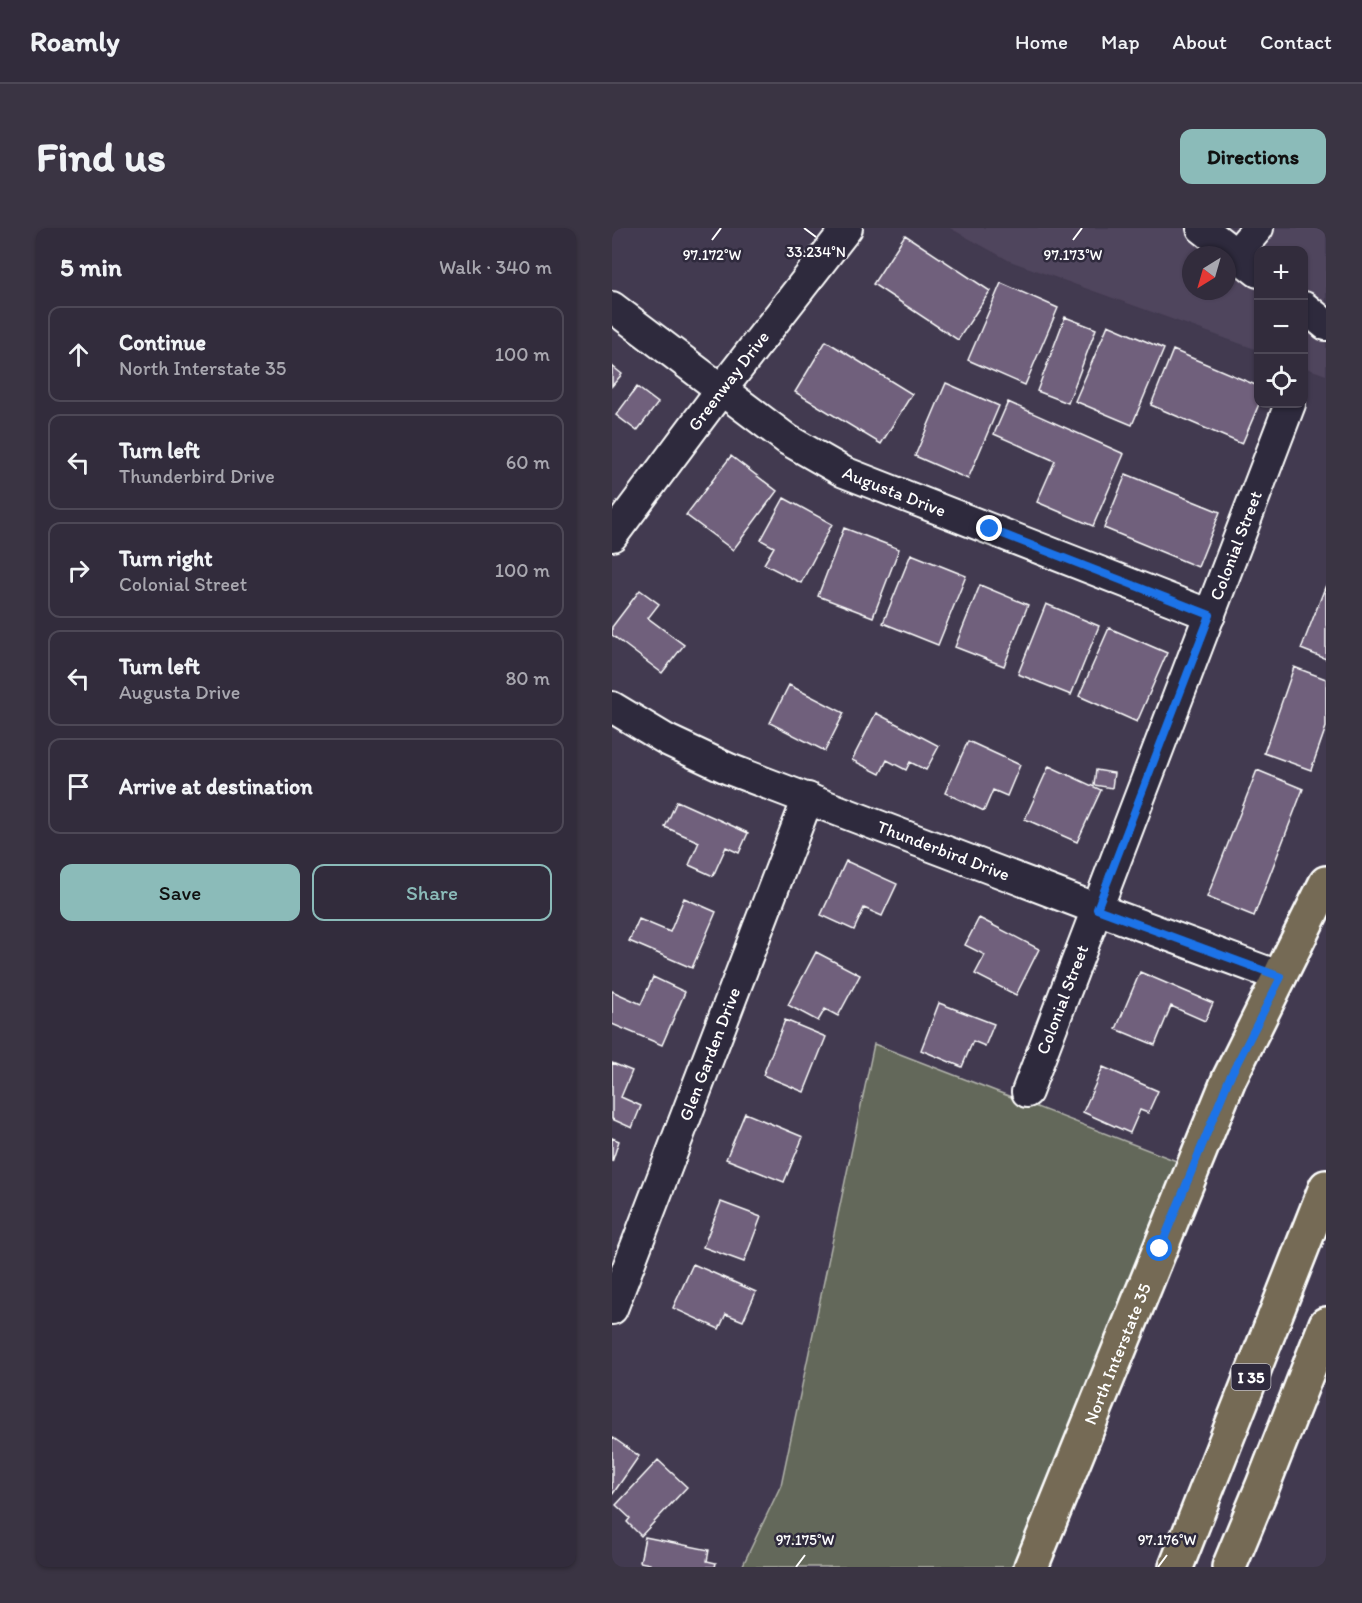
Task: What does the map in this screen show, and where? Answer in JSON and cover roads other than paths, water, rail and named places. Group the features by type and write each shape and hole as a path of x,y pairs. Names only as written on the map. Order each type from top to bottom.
{"main road":[{"name":"North Interstate 35","path":"1031,1567 1229,1079 1326,883"},
{"name":"I 35","path":"1176,1567 1326,1187"},
{"path":"1229,1567 1326,1324"}],"street":[{"name":"Greenway Drive","path":"612,536 848,228"},
{"path":"1202,228 1247,263 1258,228"},
{"name":"Augusta Drive","path":"612,307 788,440 844,472 1210,615"},
{"path":"1308,310 1326,325"},
{"name":"Colonial Street","path":"1027,1092 1288,408"},
{"name":"Thunderbird Drive","path":"612,707 668,740 729,769 1281,977"},
{"name":"Glen Garden Drive","path":"612,1309 808,798"}]}
